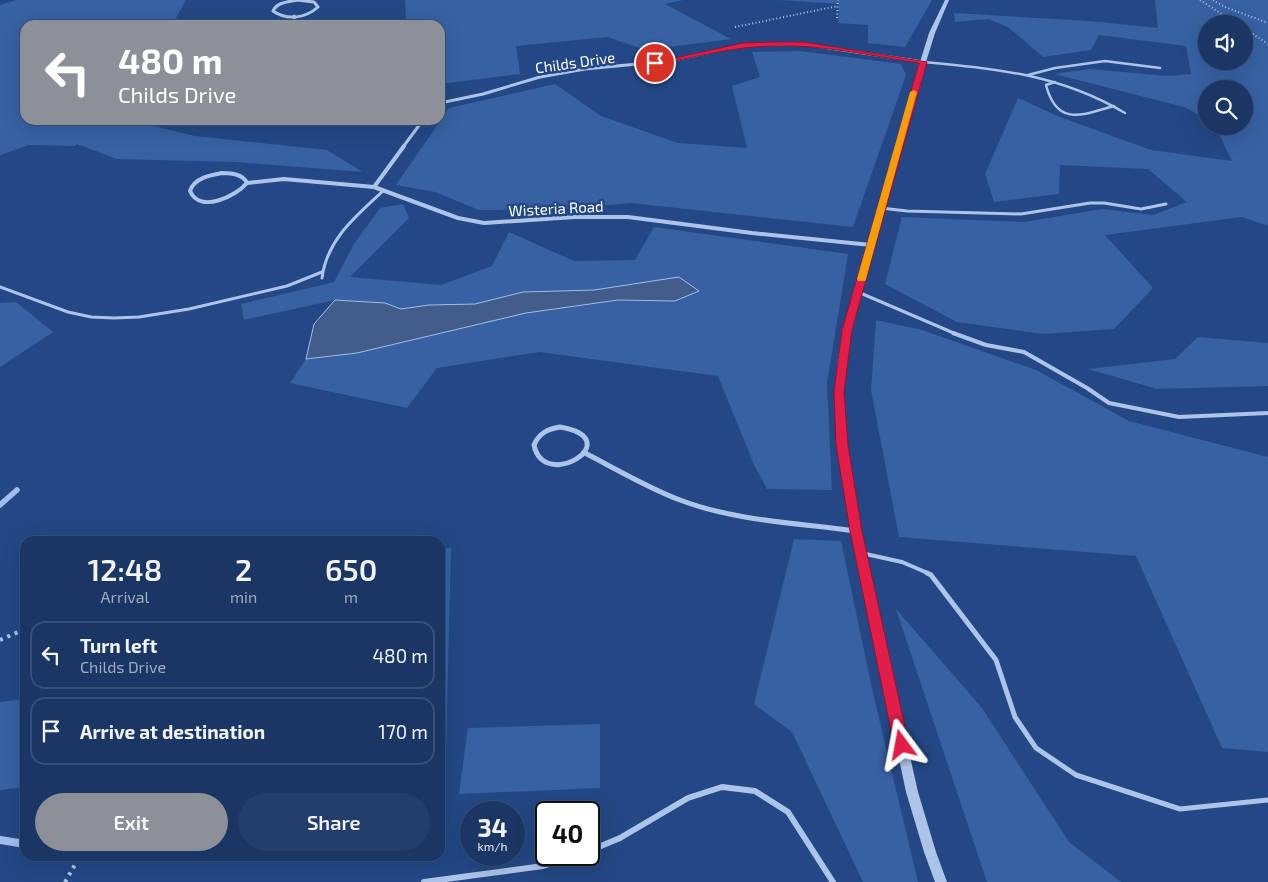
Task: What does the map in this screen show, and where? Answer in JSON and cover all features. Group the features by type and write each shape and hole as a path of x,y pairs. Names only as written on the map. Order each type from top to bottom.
{"street":[{"path":"297,0 310,1 317,4 318,7 313,12 294,16 280,15 273,11 274,8 282,3 297,0"},
{"path":"941,882 916,808 860,553 842,445 839,392 847,330 923,62 932,33 948,0"},
{"path":"294,16 294,20"},
{"name":"Childs Drive","path":"445,102 483,94 540,77 669,61 743,45 804,44 923,62"},
{"path":"374,188 419,125"},
{"path":"215,174 242,176 247,181 246,183 243,189 234,196 217,200 200,200 190,194 193,184 215,174"},
{"name":"Wisteria Road","path":"246,183 284,179 334,182 374,188 458,218 484,223 576,217 628,217 871,246"},
{"path":"560,426 568,427 582,432 586,437 588,448 585,453 574,461 558,464 543,460 538,456 534,445 539,435 545,430 560,426"},
{"path":"585,453 680,500 695,505 727,513 856,531"},
{"path":"600,846 620,838 688,798 722,787 755,791 788,812 833,882"},
{"path":"424,882 544,866"}],"lane":[{"path":"1026,75 1055,68 1105,61 1160,68"},
{"path":"923,62 996,69 1058,81 1080,88 1125,113"},
{"path":"1036,77 1046,86 1050,102 1058,111 1082,115 1114,106"},
{"path":"1046,86 1058,81"},
{"path":"322,278 322,266 342,231 383,191"},
{"path":"881,208 907,211 1021,214 1104,202 1140,209 1166,204"},
{"path":"0,287 29,299 82,315 123,318 150,316 287,286 322,272"},
{"path":"858,292 960,336 986,345 1024,352 1087,388 1109,403 1179,417 1268,413"},
{"path":"860,553 902,562 931,575 996,660 1016,717 1036,748 1076,775 1180,809 1268,800"}],"path":[{"path":"837,18 838,0"},
{"path":"1200,0 1223,15"},
{"path":"1213,0 1225,7 1268,23"},
{"path":"735,28 838,6"},
{"path":"1253,34 1268,44"},
{"path":"1260,38 1268,38"},
{"path":"0,640 20,631"},
{"path":"65,882 77,861"}],"shaded area":[{"path":"16,0 186,0 175,20 20,20 20,125 149,125 195,136 327,150 363,172 235,162 117,159 77,144 75,146 29,145 0,155 0,5"},
{"path":"405,0 683,0 665,4 731,39 646,50 607,37 516,46 520,74 445,83 445,20 406,20"},
{"path":"778,0 932,0 905,47 868,43 868,25 838,23 839,4"},
{"path":"1155,0 1268,0 1268,226 1242,217 1105,235 1153,288 1114,329 1043,334 957,322 885,284 902,217 1024,222 1102,209 1153,215 1187,202 1148,169 1060,165 1059,194 994,202 985,174 1018,98 1060,117 1151,150 1232,161 1219,135 1253,135 1253,80 1198,80 1198,115 1184,107 1054,74 1089,69 1168,76 1191,74 1186,46 1099,35 1091,50 1043,57 1008,27 988,19 955,22 954,13 1090,21 1158,28"},
{"path":"800,51 901,64 906,75 853,227 631,203 565,209 479,210 435,192 396,185 437,125 445,125 445,114 449,108 555,84 601,116 678,143 747,148 732,86 760,77 752,52"},
{"path":"403,204 409,218 350,277 441,285 492,266 509,232 574,261 635,260 654,227 848,254 827,383 832,490 767,489 755,467 718,376 539,352 437,368 407,408 290,383 306,359 357,353 526,313 618,300 675,301 679,277 594,290 523,292 475,304 429,305 401,309 385,303 335,300 244,320 241,304 334,282 354,244 380,208"},
{"path":"679,277 699,291 675,301 618,300 526,313 357,353 306,359 314,324 335,300 385,303 401,309 429,305 475,304 523,292 594,290"},
{"path":"16,302 53,332 0,367 0,303"},
{"path":"876,320 922,330 1036,370 1129,421 1268,457 1268,752 1222,748 1136,556 899,537 871,390"},
{"path":"1198,337 1268,343 1268,386 1157,389 1088,369 1175,359"},
{"path":"794,539 841,541 873,693 918,882 863,882 792,732 754,704"},
{"path":"451,548 445,787 445,549"},
{"path":"896,609 982,708 1069,842 1121,882 987,882"},
{"path":"20,700 20,788 0,790 0,702"},
{"path":"600,724 600,788 459,794 468,728"}],"waterway":[{"path":"0,505 17,490"},
{"path":"0,840 20,843"}],"slow traffic":[{"path":"861,279 914,92"}],"route":[{"path":"655,63 743,45 773,44 804,44 923,62 847,330 839,392 842,445 856,531 902,745"}]}
